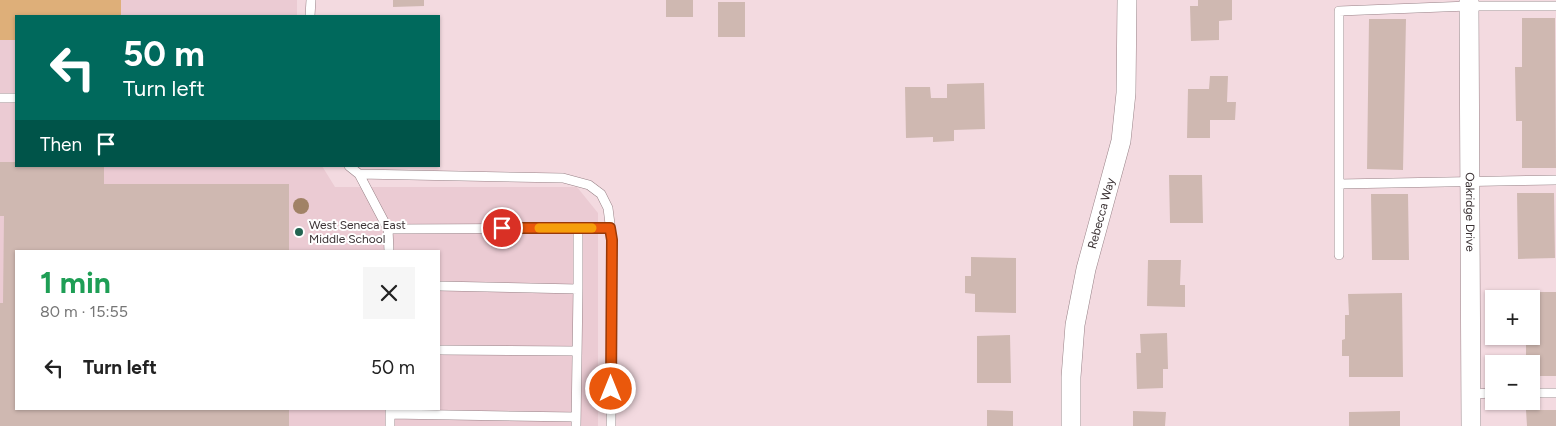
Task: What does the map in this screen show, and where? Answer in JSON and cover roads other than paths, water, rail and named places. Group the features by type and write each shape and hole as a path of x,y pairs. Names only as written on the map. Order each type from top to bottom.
{"street":[{"name":"Rebecca Way","path":"1071,426 1071,376 1075,325 1086,269 1121,141 1126,93 1127,0"},
{"name":"Oakridge Drive","path":"1469,3 1471,426"}],"lane":[{"path":"310,15 311,0"},
{"path":"1339,256 1339,11 1469,3 1556,6"},
{"path":"0,98 15,98"},
{"path":"350,167 359,174 388,229 389,250"},
{"path":"359,174 563,178 589,185 601,194 608,208 612,240 611,426"},
{"path":"1339,184 1556,180"},
{"path":"390,426 390,411 576,421 578,228"},
{"path":"388,229 610,228"},
{"path":"440,286 578,289"},
{"path":"440,350 577,351"},
{"path":"1540,393 1556,393"},
{"path":"1471,394 1485,394"}],"place":[{"name":"West Seneca East Middle School","path":"299,232"}]}
